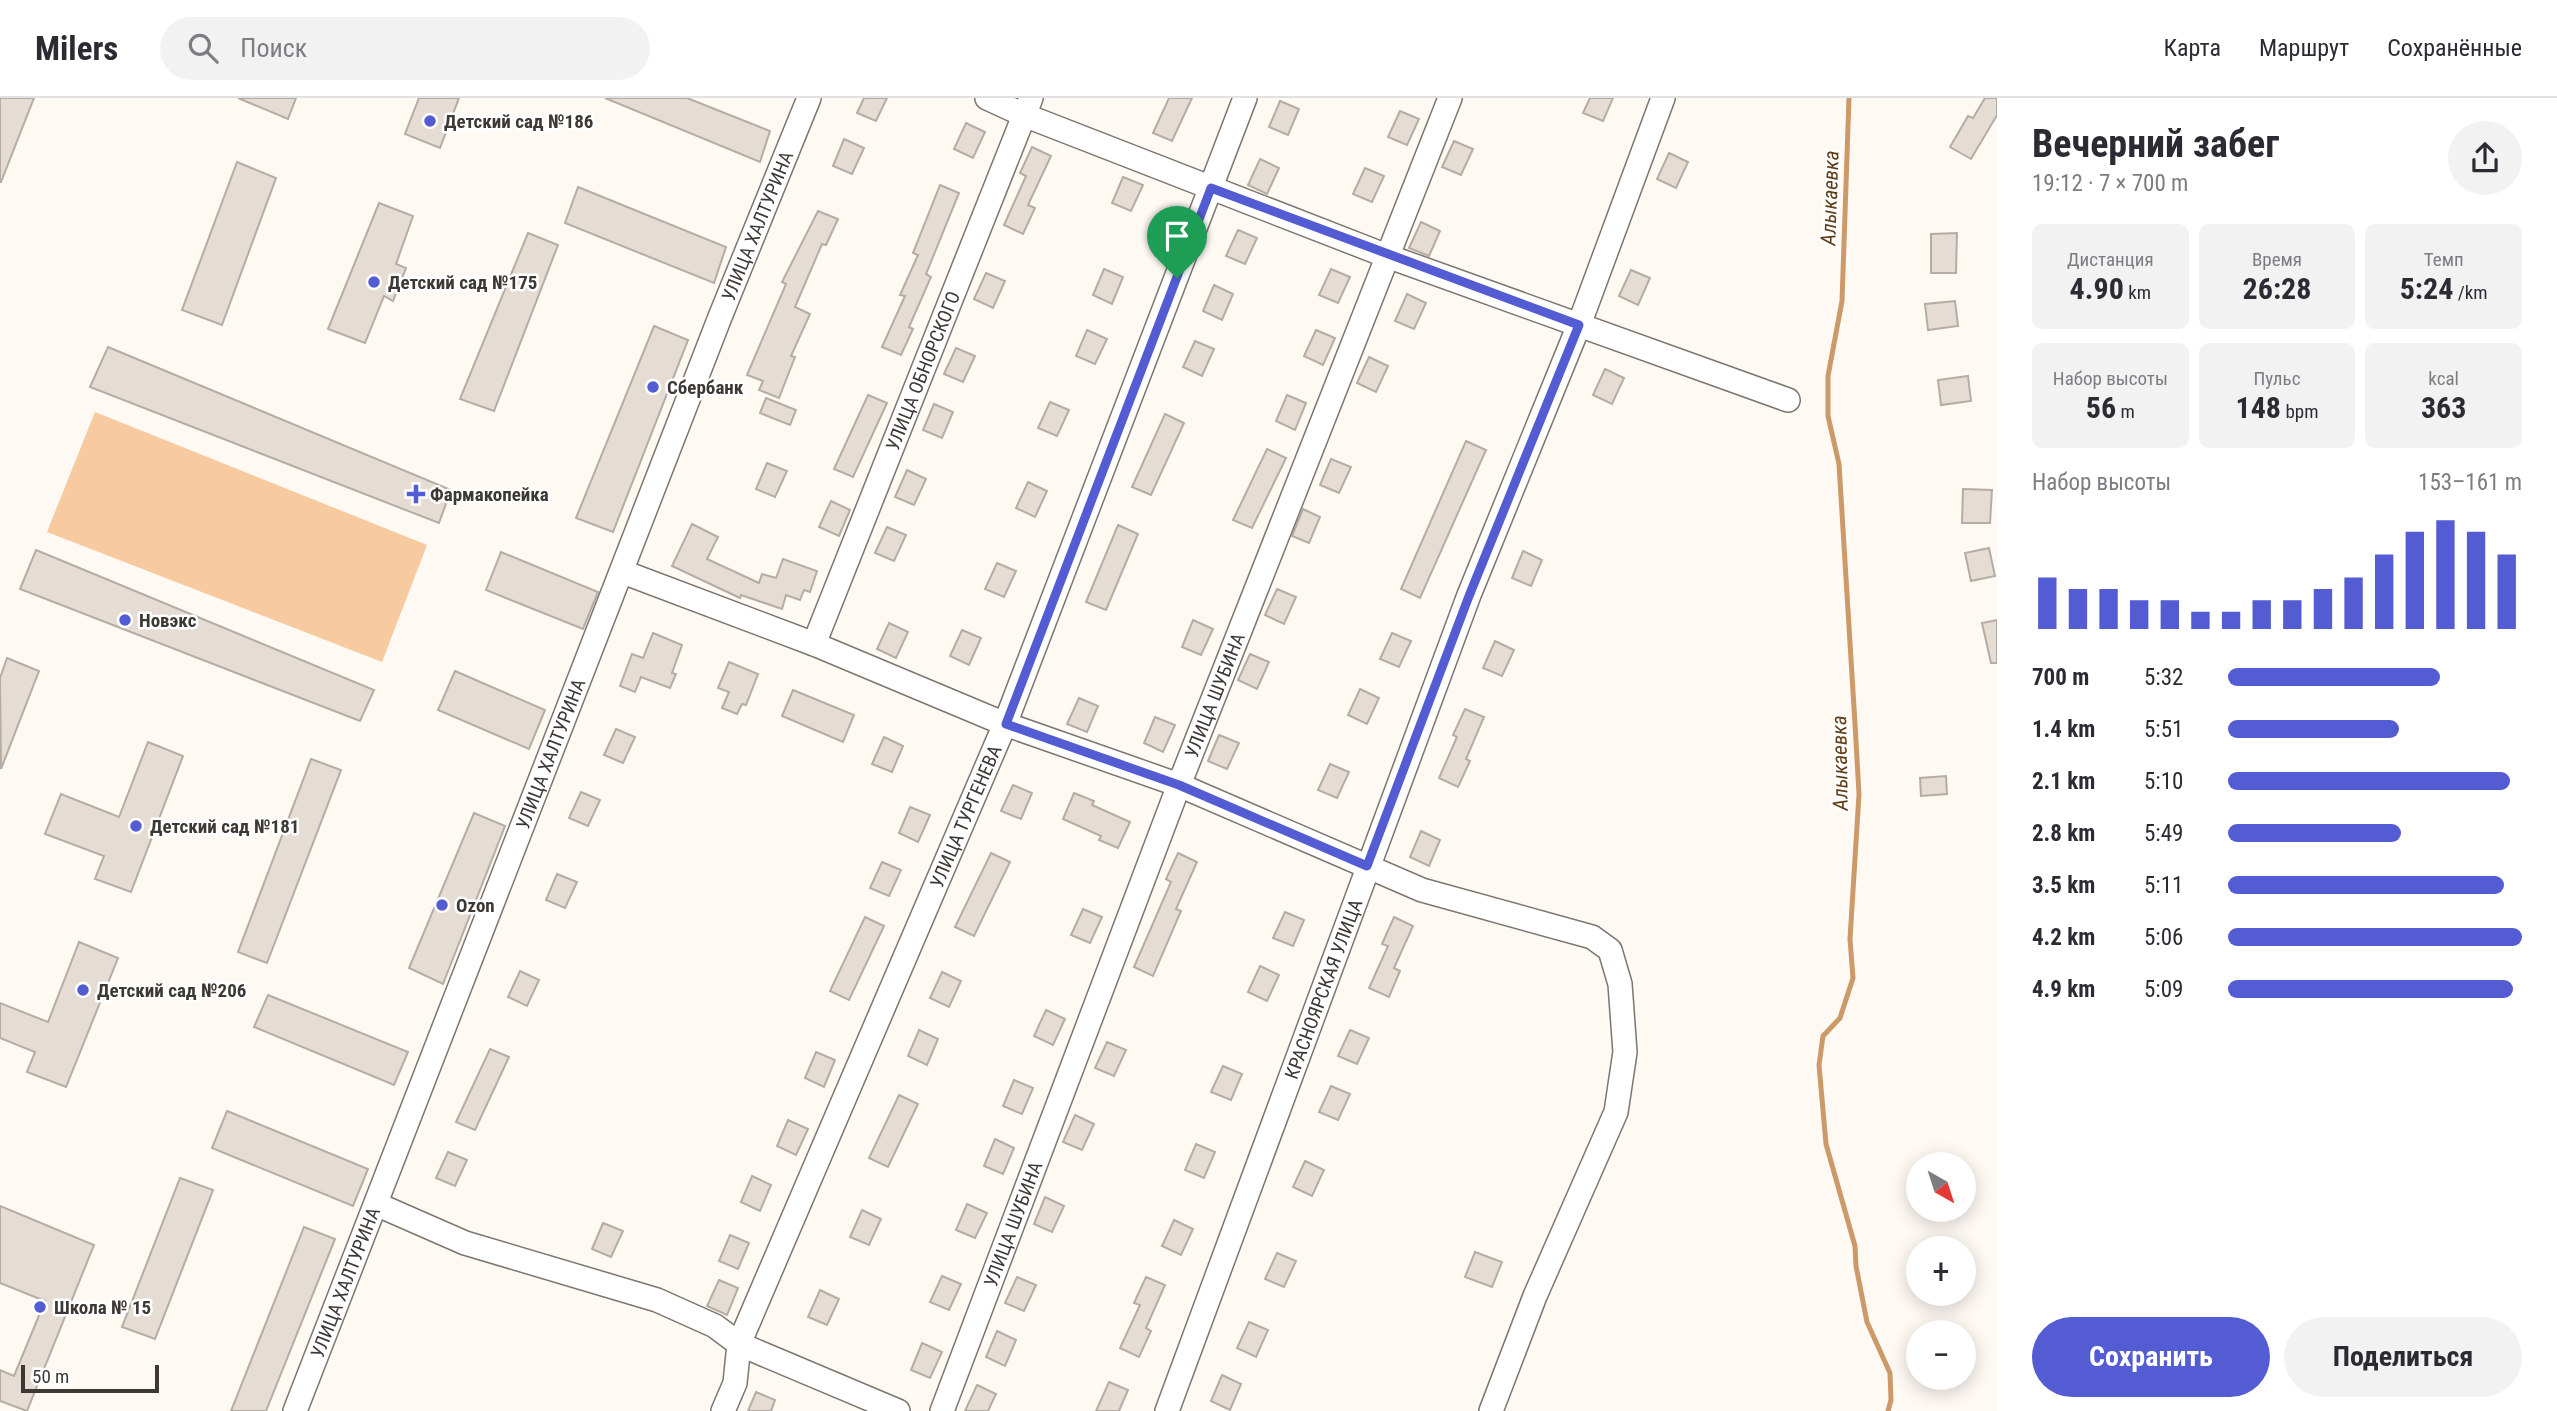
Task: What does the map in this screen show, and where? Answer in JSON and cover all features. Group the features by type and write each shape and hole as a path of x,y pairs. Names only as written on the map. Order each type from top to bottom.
{"street":[{"name":"УЛИЦА ХАЛТУРИНА","path":"295,1411 720,317 809,98"},
{"path":"988,98 1028,107 1211,188 1387,256 1788,400"},
{"name":"УЛИЦА ТУРГЕНЕВА","path":"723,1411 735,1383 739,1344 1006,724 1245,98"},
{"name":"УЛИЦА ШУБИНА","path":"943,1411 1179,785 1450,98"},
{"name":"КРАСНОЯРСКАЯ УЛИЦА","path":"1167,1411 1367,866 1469,596 1579,325 1663,98"},
{"name":"УЛИЦА ОБНОРСКОГО","path":"814,644 1028,107"},
{"path":"623,572 814,644 1006,724 1179,785 1422,890 1592,937 1610,950 1620,984 1625,1052 1616,1112 1535,1296 1491,1411"},
{"path":"376,1204 465,1243 657,1300 715,1326 739,1344 898,1411"}],"shaded area":[{"path":"95,412 427,545 382,662 47,532"}],"building":[{"path":"0,98 34,98 1,182 0,182"},
{"path":"238,98 296,98 288,119"},
{"name":"Детский сад №186","path":"419,98 459,98 440,148 405,134"},
{"path":"605,98 687,98 770,131 760,162"},
{"path":"864,98 887,98 876,121 857,113"},
{"path":"1169,98 1192,98 1172,141 1153,133"},
{"path":"1590,98 1613,98 1603,121 1583,113"},
{"path":"1985,98 1997,98 1997,115 1971,159 1950,147 1968,116 1973,118"},
{"path":"1280,101 1299,109 1288,135 1269,127"},
{"path":"1400,111 1419,119 1407,145 1388,137"},
{"path":"966,123 985,132 973,158 954,149"},
{"path":"844,139 864,148 852,174 833,166"},
{"path":"1454,141 1473,149 1461,175 1442,167"},
{"path":"1032,147 1051,156 1028,205 1035,208 1023,234 1004,225 1026,176 1020,173"},
{"path":"1669,153 1688,162 1676,188 1657,179"},
{"path":"1260,159 1279,168 1267,194 1248,185"},
{"path":"237,162 276,178 222,325 182,310"},
{"path":"1365,168 1384,176 1372,202 1353,194"},
{"path":"1123,177 1143,185 1131,211 1112,203"},
{"path":"940,185 959,193 926,274 931,277 909,327 913,329 901,355 882,347 905,296 900,295 918,255 913,253"},
{"path":"578,187 726,247 714,283 565,223"},
{"name":"Детский сад №175","path":"379,203 413,216 396,264 406,268 393,301 384,296 365,343 328,329"},
{"path":"818,211 838,219 826,245 822,244 795,307 810,314 791,356 795,357 779,398 759,390 763,381 747,375 786,284 782,282"},
{"path":"1421,222 1440,231 1429,256 1409,248"},
{"path":"1238,230 1257,238 1245,264 1226,256"},
{"path":"528,233 558,245 494,411 460,399"},
{"path":"1957,233 1956,273 1931,273 1931,234"},
{"path":"1104,269 1123,277 1112,304 1093,295"},
{"path":"1331,269 1350,277 1338,303 1319,295"},
{"path":"1631,270 1650,278 1638,305 1619,296"},
{"path":"986,273 1005,281 993,308 974,299"},
{"path":"1214,285 1233,294 1222,320 1203,311"},
{"path":"1407,294 1426,303 1414,329 1395,321"},
{"path":"1955,301 1958,326 1928,330 1925,304"},
{"path":"654,326 688,340 613,532 576,518"},
{"path":"1087,330 1107,339 1095,364 1076,356"},
{"path":"1316,330 1335,338 1323,365 1304,356"},
{"path":"1195,341 1214,349 1202,376 1183,367"},
{"path":"108,347 451,490 439,523 90,387"},
{"path":"956,348 975,356 963,382 944,374"},
{"path":"1369,357 1388,366 1376,392 1357,383"},
{"path":"1605,369 1624,378 1612,404 1593,395"},
{"path":"1968,376 1971,401 1941,405 1938,380"},
{"path":"868,395 887,403 853,477 834,469"},
{"path":"1287,395 1306,403 1295,430 1276,421"},
{"path":"766,398 796,410 790,425 760,413"},
{"path":"1050,402 1069,410 1057,436 1038,428"},
{"path":"934,404 953,412 942,438 923,430"},
{"path":"1165,414 1184,423 1151,495 1132,487"},
{"path":"1466,441 1486,450 1420,598 1401,589"},
{"path":"1267,449 1286,458 1252,528 1233,520"},
{"path":"1331,459 1351,467 1339,493 1320,485"},
{"path":"767,463 787,471 775,497 756,489"},
{"path":"907,470 926,479 914,505 895,497"},
{"path":"1028,482 1047,491 1035,517 1016,508"},
{"path":"1963,489 1992,490 1990,523 1962,523"},
{"path":"831,501 850,510 839,536 819,527"},
{"path":"1303,509 1320,517 1309,543 1292,536"},
{"path":"692,524 718,537 707,559 759,583 762,574 776,578 783,559 817,571 810,592 804,590 800,600 786,595 782,609 741,595 740,598 672,566"},
{"path":"1118,525 1138,534 1106,610 1086,602"},
{"path":"887,527 906,535 894,561 875,553"},
{"path":"1989,548 1995,576 1971,581 1965,553"},
{"path":"36,550 374,690 360,721 20,589"},
{"path":"1523,551 1542,560 1531,586 1512,578"},
{"path":"501,552 598,592 583,629 486,590"},
{"path":"997,563 1016,571 1004,597 985,589"},
{"path":"1277,589 1296,597 1284,624 1265,615"},
{"path":"1193,620 1213,629 1201,655 1182,647"},
{"path":"1997,620 1997,663 1991,663 1982,623"},
{"path":"889,623 908,632 896,658 877,649"},
{"path":"962,630 981,638 969,665 950,656"},
{"path":"653,633 682,645 672,673 676,674 670,688 641,677 635,692 620,686 632,654 643,658"},
{"path":"1392,633 1411,641 1399,667 1380,659"},
{"path":"1495,641 1514,650 1502,676 1483,668"},
{"path":"1250,654 1269,662 1257,689 1238,680"},
{"path":"7,658 39,671 1,769 0,678"},
{"path":"729,662 758,674 746,705 742,704 737,714 722,708 729,692 718,688"},
{"path":"455,671 545,710 529,749 438,710"},
{"path":"1360,689 1379,698 1367,724 1348,715"},
{"path":"793,690 854,715 843,742 782,716"},
{"path":"1079,698 1098,706 1087,732 1067,724"},
{"path":"1465,709 1484,717 1466,759 1470,761 1458,787 1439,778 1457,737 1453,735"},
{"path":"1155,717 1175,725 1163,752 1144,743"},
{"path":"616,729 635,737 623,763 604,755"},
{"path":"1219,735 1239,743 1227,769 1208,761"},
{"path":"884,737 903,746 892,772 872,764"},
{"name":"Детский сад №181","path":"148,742 183,756 131,892 95,879 104,856 45,834 61,794 119,817"},
{"path":"311,759 341,770 267,963 238,952"},
{"path":"1330,764 1349,772 1337,798 1318,790"},
{"path":"1946,776 1947,794 1921,796 1920,778"},
{"path":"1013,785 1032,793 1021,819 1001,811"},
{"path":"581,792 600,800 588,826 569,818"},
{"path":"1074,793 1094,801 1092,805 1130,822 1118,848 1099,840 1101,836 1063,819"},
{"path":"910,807 930,815 918,842 899,833"},
{"path":"474,813 505,826 443,984 409,968"},
{"path":"1421,831 1440,840 1429,866 1410,857"},
{"path":"991,853 1010,862 974,936 955,927"},
{"path":"1178,853 1197,862 1176,909 1181,911 1153,976 1134,967 1171,882 1166,879"},
{"path":"882,862 901,870 889,896 870,888"},
{"path":"557,874 577,882 565,908 546,900"},
{"path":"1083,909 1102,917 1090,943 1071,935"},
{"path":"1285,912 1304,920 1293,946 1273,938"},
{"path":"865,917 884,926 849,1000 830,991"},
{"path":"1394,917 1413,926 1394,968 1400,971 1389,997 1369,988 1388,946 1382,944"},
{"name":"Детский сад №206","path":"79,942 118,958 66,1087 27,1072 35,1052 0,1038 0,1003 48,1022"},
{"path":"1260,966 1279,975 1267,1001 1248,992"},
{"path":"520,971 539,980 527,1006 508,997"},
{"path":"942,972 961,981 949,1007 930,998"},
{"path":"268,995 408,1052 394,1085 254,1027"},
{"path":"1046,1010 1065,1019 1053,1045 1034,1036"},
{"path":"919,1030 938,1039 927,1065 908,1056"},
{"path":"1350,1030 1369,1038 1357,1064 1338,1056"},
{"path":"1107,1042 1126,1050 1114,1076 1095,1068"},
{"path":"490,1049 509,1057 475,1130 456,1122"},
{"path":"816,1052 835,1060 824,1087 805,1078"},
{"path":"1223,1066 1242,1074 1231,1100 1211,1092"},
{"path":"1014,1080 1033,1088 1022,1114 1003,1106"},
{"path":"1331,1086 1350,1094 1338,1120 1319,1112"},
{"path":"899,1095 918,1104 888,1167 869,1158"},
{"path":"227,1111 368,1169 353,1206 212,1148"},
{"path":"1075,1115 1094,1124 1082,1150 1063,1142"},
{"path":"788,1120 808,1129 796,1155 777,1146"},
{"path":"995,1139 1014,1148 1003,1174 984,1166"},
{"path":"1196,1144 1215,1152 1204,1178 1185,1170"},
{"path":"448,1152 467,1160 455,1186 436,1178"},
{"path":"1305,1161 1324,1170 1312,1196 1293,1187"},
{"path":"752,1176 771,1185 760,1211 741,1202"},
{"path":"180,1178 213,1190 155,1339 122,1327"},
{"path":"1045,1197 1064,1206 1052,1232 1034,1224"},
{"path":"967,1204 987,1213 975,1238 956,1230"},
{"path":"0,1206 94,1245 27,1411 0,1401 0,1370 14,1376 45,1301 0,1283"},
{"path":"862,1210 881,1219 869,1245 850,1237"},
{"path":"1174,1220 1193,1229 1181,1255 1162,1246"},
{"path":"603,1223 623,1231 611,1257 592,1249"},
{"path":"304,1227 335,1239 266,1411 231,1411"},
{"path":"730,1235 749,1243 738,1269 719,1261"},
{"path":"1475,1252 1502,1262 1492,1287 1465,1277"},
{"path":"1277,1253 1296,1261 1284,1287 1265,1279"},
{"path":"942,1276 961,1284 949,1310 930,1302"},
{"path":"1017,1277 1036,1285 1024,1311 1005,1303"},
{"path":"1146,1277 1165,1285 1146,1328 1151,1331 1139,1357 1120,1348 1140,1305 1134,1303"},
{"path":"719,1280 738,1288 727,1315 707,1306"},
{"path":"820,1290 839,1299 827,1325 808,1317"},
{"path":"1249,1322 1268,1330 1256,1357 1237,1348"},
{"path":"997,1331 1016,1340 1005,1366 986,1357"},
{"path":"922,1343 942,1352 930,1378 911,1370"},
{"path":"1222,1375 1241,1384 1230,1410 1211,1401"},
{"path":"1109,1382 1128,1390 1119,1411 1096,1411"},
{"path":"977,1385 996,1394 988,1411 965,1411"},
{"path":"756,1392 775,1400 771,1411 748,1411"}],"waterway":[{"name":"Алыкаевка","path":"1849,98 1842,301 1828,376 1828,416 1839,464 1859,794 1850,939 1853,978 1840,1018 1823,1036 1819,1065 1826,1144 1855,1246 1856,1266 1867,1322 1890,1373 1891,1400 1888,1411"}],"place":[{"name":"Детский сад №186","path":"430,121"},
{"name":"Детский сад №175","path":"374,282"},
{"name":"Сбербанк","path":"653,387"},
{"name":"Фармакопейка","path":"416,494"},
{"name":"Новэкс","path":"125,620"},
{"name":"Детский сад №181","path":"136,826"},
{"name":"Ozon","path":"442,905"},
{"name":"Детский сад №206","path":"83,990"},
{"name":"Школа № 15","path":"40,1307"}],"route":[{"path":"1211,188 1387,256 1579,325 1469,596 1367,866 1179,785 1006,724 1177,278 1211,188"}]}
